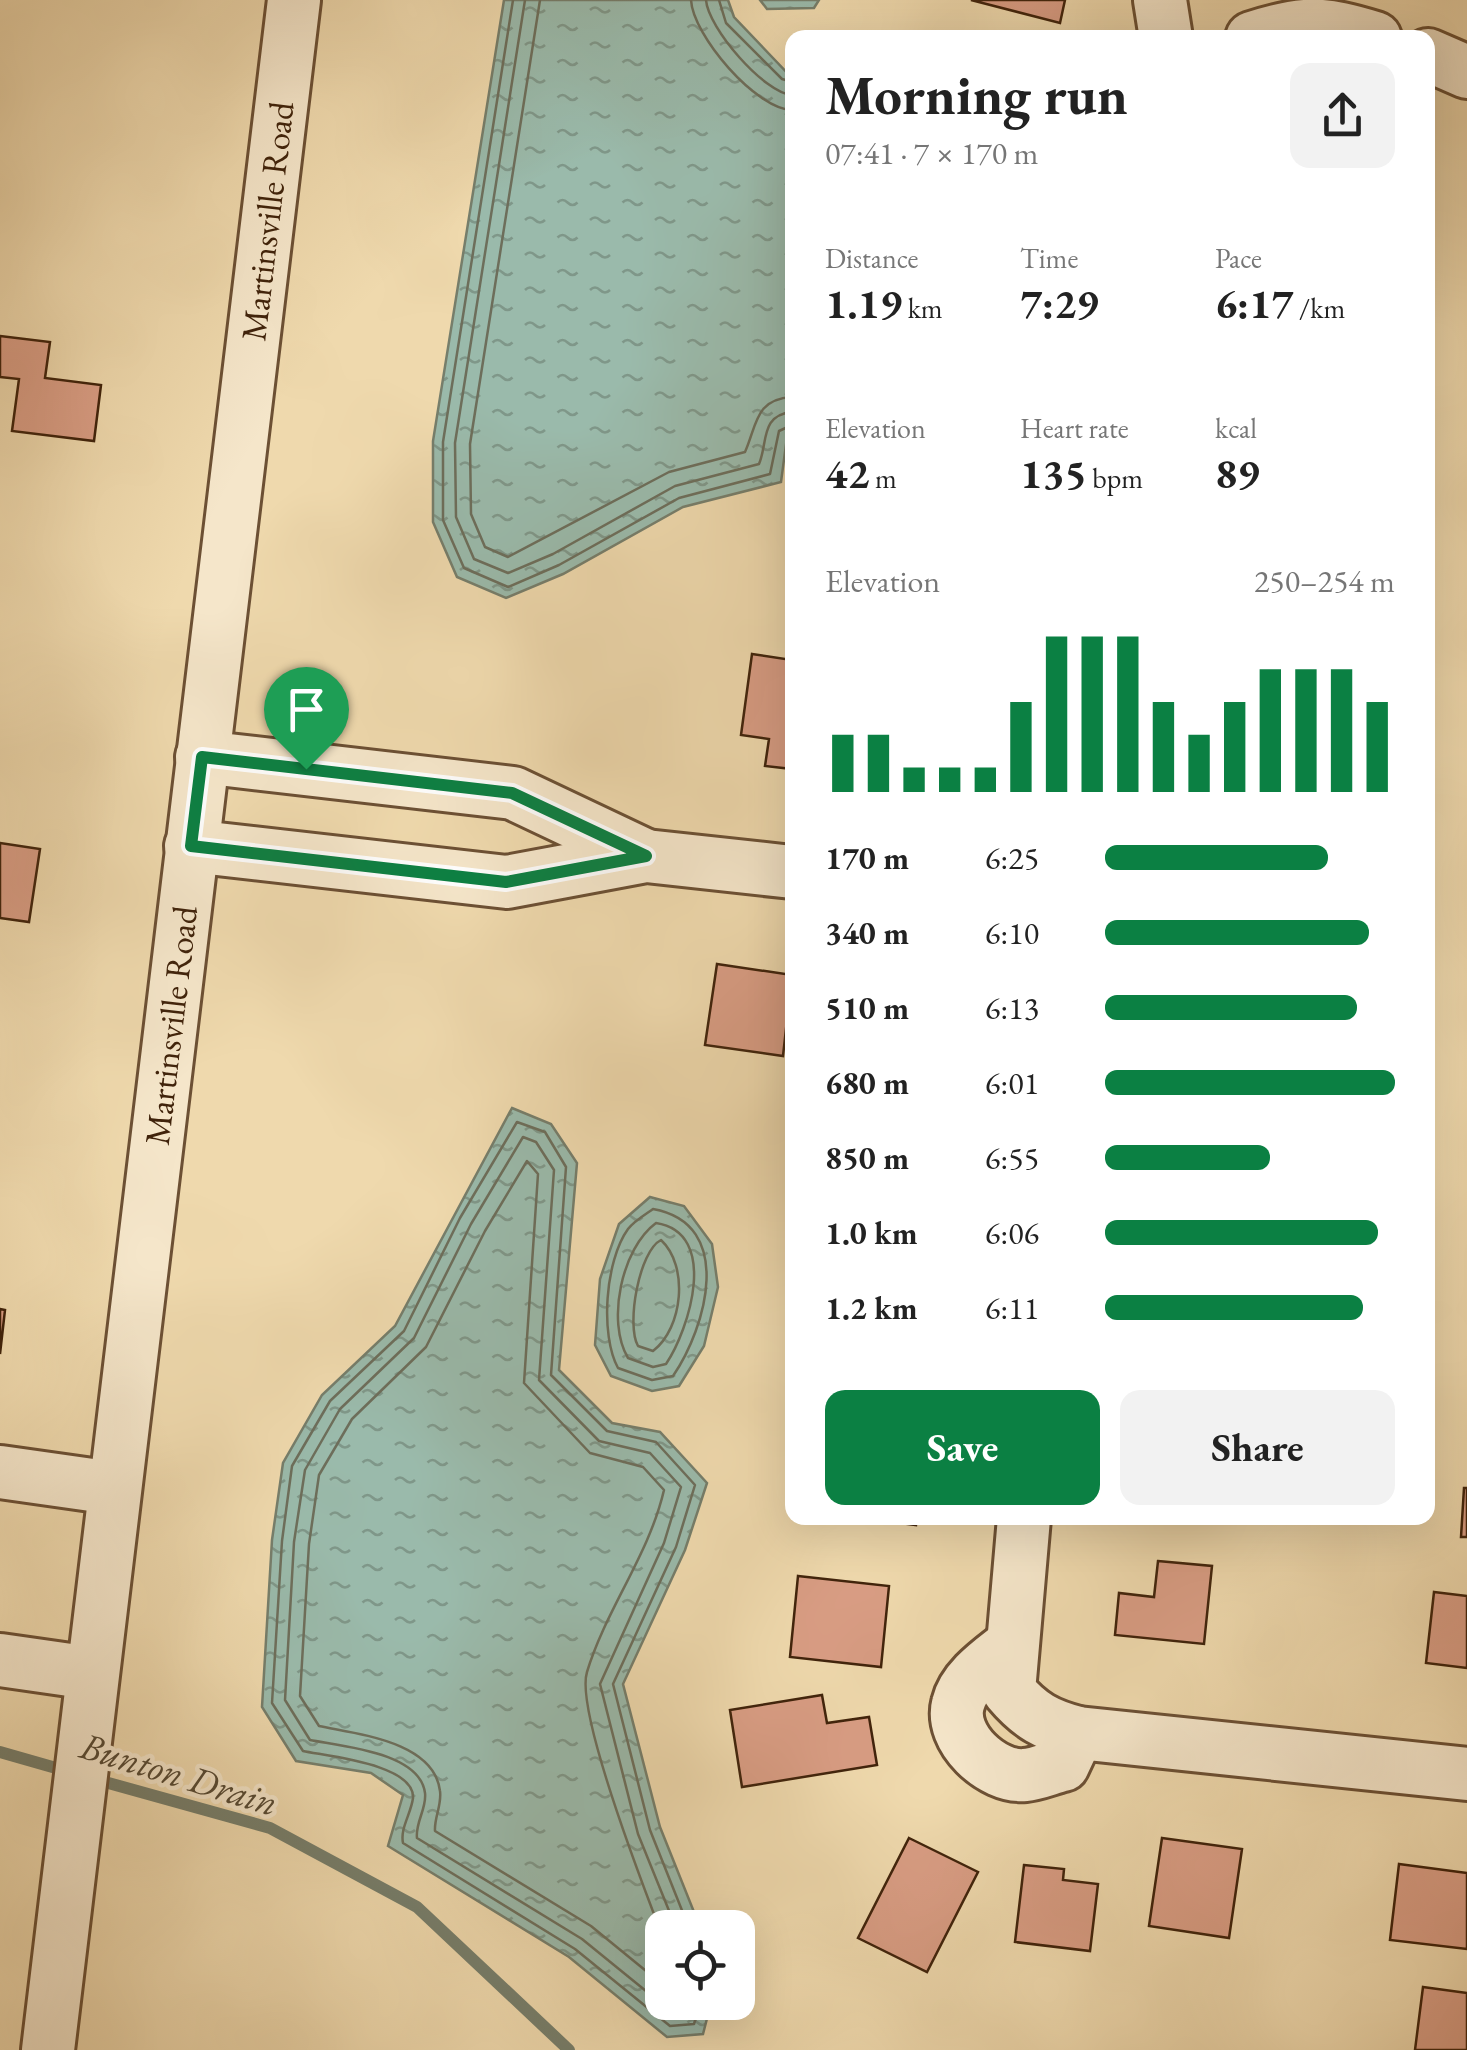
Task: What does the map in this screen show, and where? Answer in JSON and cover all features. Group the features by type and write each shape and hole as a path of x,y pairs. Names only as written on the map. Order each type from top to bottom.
{"street":[{"name":"Martinsville Road","path":"48,2050 294,0"},
{"path":"1160,0 1165,30"},
{"path":"1281,20 1332,24 1351,30"},
{"path":"1435,58 1467,72"},
{"path":"202,757 512,793 646,856"},
{"path":"191,846 506,882 646,856 785,871"},
{"path":"0,1472 114,1488"},
{"path":"1023,1525 1010,1646 979,1670 958,1704 961,1737 984,1762 1021,1776 1063,1765 1078,1732 1467,1774"},
{"path":"0,1660 91,1673"}],"water":[{"path":"504,0 728,0 734,17 785,71 785,452 781,482 683,507 563,574 506,598 457,577 433,522 433,441"},
{"path":"760,0 819,0 814,8 767,9"},
{"path":"512,1108 551,1124 577,1163 559,1370 612,1423 660,1432 707,1483 685,1550 623,1684 660,1827 693,1910 645,1910 645,2019 569,1957 388,1846 403,1795 371,1773 296,1761 262,1707 272,1540 283,1463 322,1395 395,1326"},
{"path":"650,1197 684,1206 712,1244 718,1287 704,1346 679,1386 652,1391 611,1376 595,1345 600,1279 619,1224"},
{"path":"646,2020 707,2020 703,2034 667,2037"}],"building":[{"path":"971,0 1065,0 1060,23"},
{"path":"0,336 50,342 45,378 101,385 94,441 12,431 19,379 0,377"},
{"path":"752,654 785,659 785,768 765,766 769,739 741,735"},
{"path":"0,843 40,849 29,922 0,918"},
{"path":"717,964 785,974 783,1056 705,1045"},
{"path":"0,1309 5,1310 0,1354"},
{"path":"1464,1488 1467,1537 1461,1537"},
{"path":"1158,1561 1212,1566 1204,1644 1115,1635 1119,1593 1154,1597"},
{"path":"798,1576 889,1586 881,1667 790,1657"},
{"path":"1434,1592 1467,1596 1467,1668 1426,1663"},
{"path":"822,1695 827,1723 869,1717 877,1765 742,1787 730,1710"},
{"path":"909,1838 978,1872 927,1972 858,1938"},
{"path":"1162,1838 1242,1849 1229,1938 1149,1926"},
{"path":"1399,1864 1467,1873 1467,1949 1390,1940"},
{"path":"1024,1865 1064,1869 1063,1880 1098,1884 1090,1951 1015,1942"},
{"path":"1423,1987 1467,1993 1467,2050 1415,2050"}],"waterway":[{"name":"Bunton Drain","path":"0,1752 70,1772"},
{"name":"Bunton Drain","path":"94,1779 270,1828 417,1907 569,2050"}],"route":[{"path":"202,757 306,769 512,793 646,856 506,882 191,846 202,757"}]}
